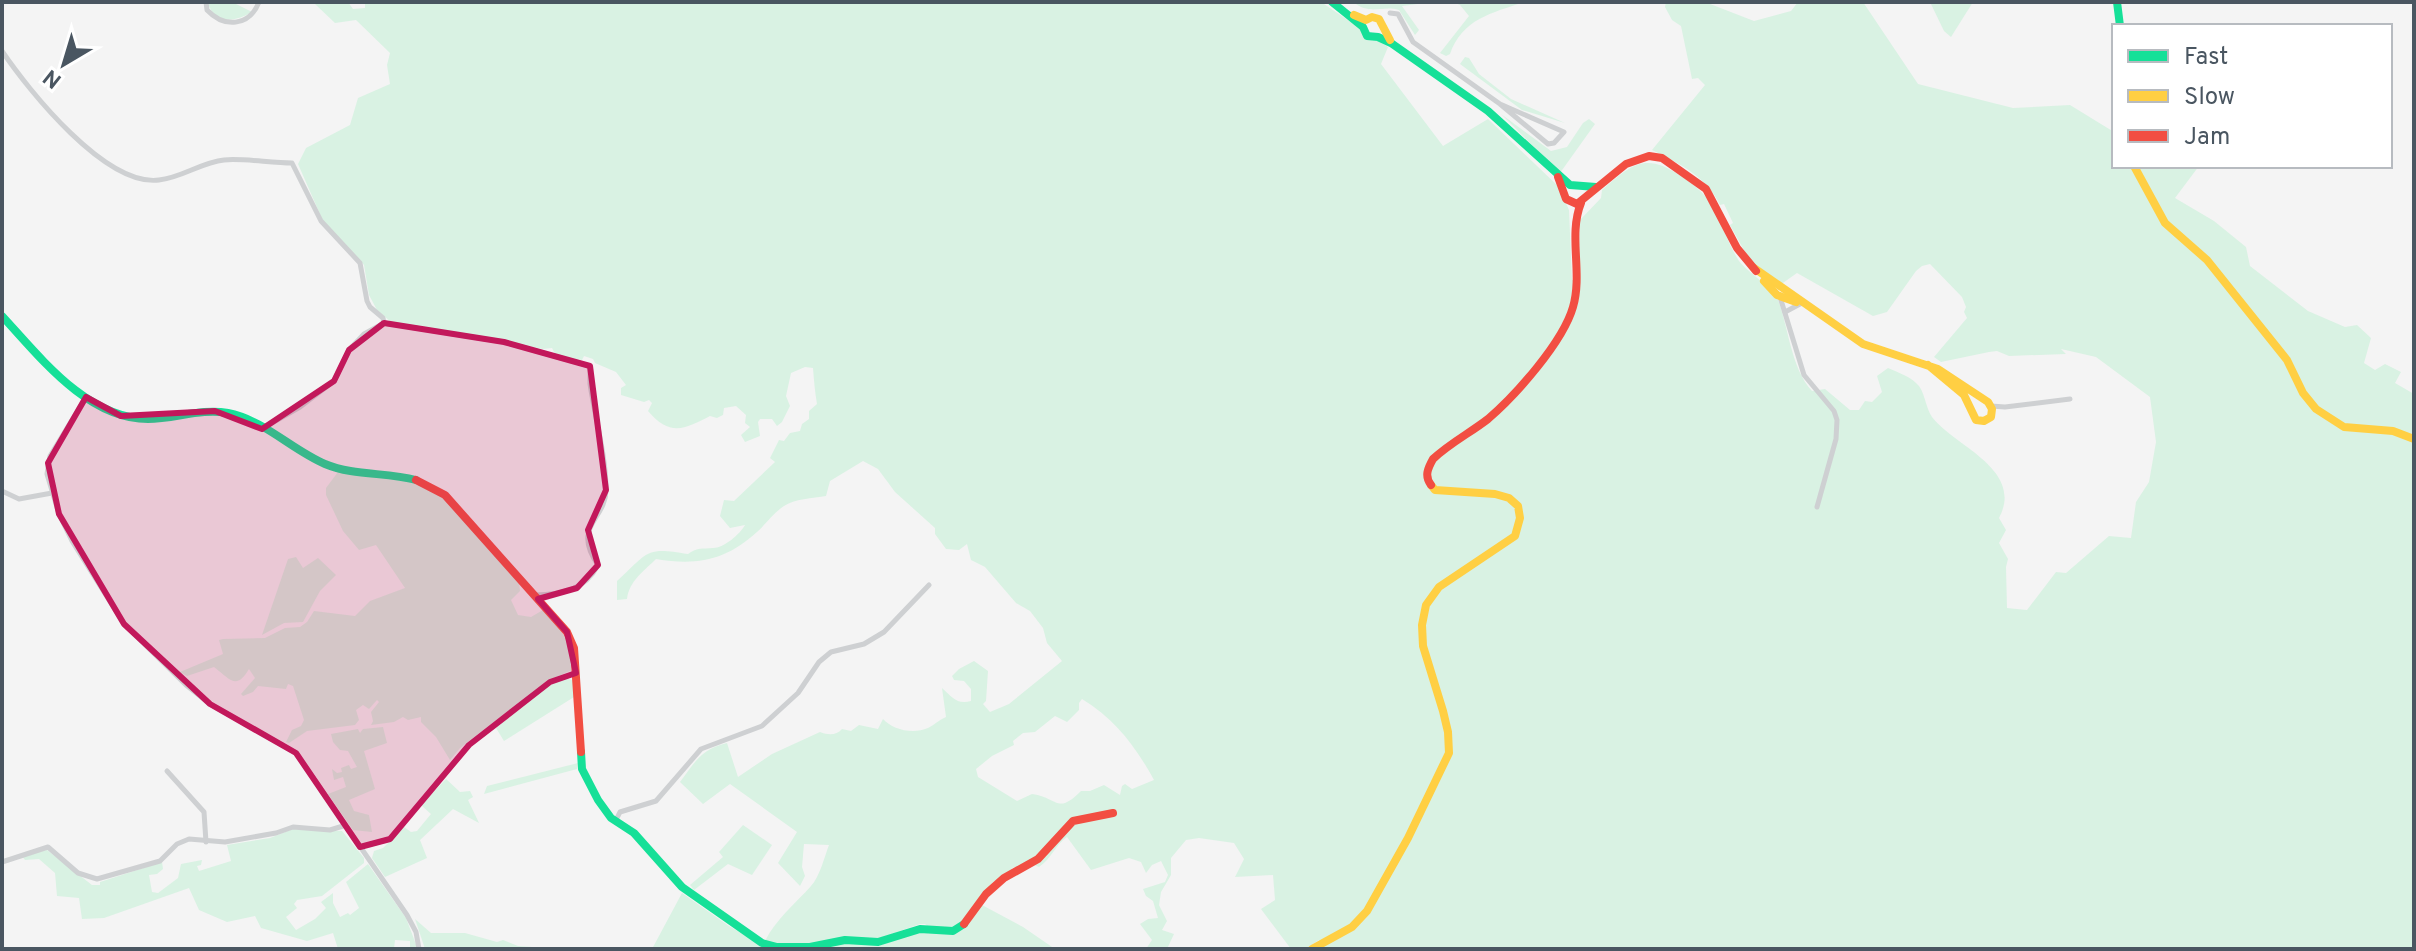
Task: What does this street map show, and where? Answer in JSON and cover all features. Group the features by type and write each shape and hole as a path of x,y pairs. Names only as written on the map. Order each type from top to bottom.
{"main road":[{"path":"1332,2 1367,21 1379,19 1381,31 1391,43 1488,111 1558,177 1570,185 1596,187"},
{"path":"2117,2 2120,24"},
{"path":"1367,21 1367,36 1381,31"},
{"path":"1312,949 1352,927 1367,911 1408,838 1447,758 1450,739 1424,650 1422,616 1439,587 1515,536 1519,513 1510,498 1493,491 1435,490 1426,481 1425,469 1432,459 1492,416 1569,321 1575,295 1576,215 1583,200 1621,167 1637,158 1654,155 1662,158 1710,193 1737,248 1754,268 1780,293 1814,311"},
{"path":"2135,168 2165,223 2207,260 2287,360 2303,393 2316,409 2344,427 2393,431 2414,439"},
{"path":"1558,177 1576,215"},
{"path":"1567,199 1570,185"},
{"path":"1582,186 1583,200"},
{"path":"1567,199 1583,200"},
{"path":"1780,293 1876,350 1945,373 1989,406"},
{"path":"2,316 71,385 121,416 144,420 215,411 237,415 324,465 429,483 445,495 567,632 574,648 582,769 598,800 616,820 634,833 682,887 762,943 794,947 845,940 878,942 920,929 953,931 963,925 986,894 1004,878 1038,859 1073,821 1113,813"},
{"path":"1928,365 1964,395 1976,420 1984,421 1989,406"},
{"path":"1972,414 1973,406 1989,406"}],"street":[{"path":"206,2 207,10 214,17 235,23 248,18 259,2"},
{"path":"1381,31 1390,13"},
{"path":"1367,21 1390,13 1398,14 1413,42 1500,104 1548,144 1554,143 1564,132 1500,104"},
{"path":"2,51 48,112 82,144 122,173 158,181 224,160 292,163 321,221 360,263 367,301 384,323"},
{"path":"1780,293 1804,375 1834,411 1837,420 1836,439 1817,507"},
{"path":"1785,312 1800,304"},
{"path":"262,429 300,407 334,381 349,350 364,334 384,323 504,342 590,366 606,490 588,530 590,548 598,565 586,582 577,588 534,595"},
{"path":"86,397 50,456 47,474 72,541 124,624 186,685 210,704 296,753 343,826 407,915 416,932 419,949"},
{"path":"1989,406 2070,399"},
{"path":"2,491 19,499 52,493"},
{"path":"616,820 620,812 656,801 701,749 762,726 798,693 819,662 831,652 864,644 884,632 929,585"},
{"path":"360,847 390,839 469,745 550,682 576,673"},
{"path":"167,771 204,812 206,842"},
{"path":"2,862 48,847 78,873 97,879 160,861 177,844 189,839 206,842 238,840 301,826 330,830 343,826"}],"highlighted area":[{"path":"384,323 504,342 590,366 606,490 588,530 598,565 577,588 538,599 567,632 576,673 550,682 469,745 390,839 360,847 296,753 210,704 124,624 59,514 48,463 86,397 121,416 215,411 262,429 334,381 349,350"}],"green space":[{"path":"208,2 232,2 252,12 239,18 220,18"},
{"path":"316,2 348,2 353,9 365,8 365,2 1321,2 1388,47 1381,64 1443,146 1488,119 1559,187 1569,210 1572,280 1579,281 1580,220 1601,198 1602,190 1622,173 1639,164 1658,164 1698,189 1712,206 1739,261 1778,300 1799,371 1812,391 1825,389 1850,410 1859,410 1865,401 1872,402 1882,392 1877,376 1888,368 1919,386 1932,417 1995,472 2003,486 2004,501 1999,518 2006,530 1999,543 2008,559 2007,608 2027,610 2056,572 2066,573 2109,536 2131,538 2136,502 2149,482 2156,442 2150,397 2096,357 2061,349 2066,354 2009,356 1997,351 1941,362 1934,357 1967,318 1964,312 1966,307 1962,297 1930,264 1916,271 1887,312 1873,316 1797,273 1780,285 1750,261 1730,225 1733,223 1724,204 1720,205 1708,186 1682,166 1652,150 1705,85 1698,78 1692,79 1681,26 1672,20 1665,7 1666,2 1705,2 1754,21 1791,11 1798,2 1863,2 1918,84 2013,108 2070,105 2112,131 2112,168 2198,168 2175,198 2214,221 2246,247 2250,266 2308,311 2345,327 2357,325 2371,338 2364,363 2375,370 2385,364 2401,372 2395,383 2414,394 2414,949 1317,949 1322,946 1319,940 1305,949 1291,949 1261,909 1275,900 1273,875 1235,877 1244,859 1234,843 1199,838 1186,840 1171,858 1171,875 1161,892 1159,905 1167,921 1162,930 1174,934 1167,949 1146,949 1152,940 1140,924 1158,918 1153,901 1143,889 1165,882 1168,875 1161,861 1152,865 1146,873 1141,862 1129,858 1091,870 1067,837 1039,867 1030,863 1012,868 1010,873 993,882 960,924 952,928 930,929 920,924 877,939 837,938 816,944 779,946 765,941 780,919 814,882 829,845 804,844 802,867 805,876 800,886 778,863 797,832 730,784 703,804 680,782 699,757 727,743 738,777 772,754 820,732 851,731 859,725 878,729 883,719 903,730 928,728 946,717 942,688 958,701 971,701 971,689 964,681 954,680 952,676 974,661 988,671 986,701 983,704 990,712 1009,704 1062,661 1047,643 1043,628 1030,611 1016,603 985,567 971,560 967,544 959,550 946,549 935,534 935,528 895,492 878,469 863,461 830,481 826,496 788,504 745,541 722,555 685,562 656,559 634,582 627,599 617,600 617,581 641,558 654,552 688,554 697,549 717,547 727,543 745,525 730,528 720,516 724,500 734,501 775,462 770,458 779,440 784,441 790,433 800,431 802,424 809,419 809,411 817,404 813,368 805,367 791,373 786,396 790,406 782,422 777,426 772,419 760,419 760,436 745,442 741,435 750,427 745,423 746,415 736,406 724,408 723,415 717,418 710,416 685,427 671,427 663,425 648,411 652,403 649,400 644,402 621,395 621,388 626,385 616,372 595,363 593,359 556,356 552,348 543,349 391,322 377,310 369,295 364,265 323,221 298,164 306,148 350,125 358,98 390,84 387,65 390,53 356,20 335,23","holes":["1082,699 1105,715 1140,756 1154,780 1132,789 1125,784 1120,795 1104,785 1081,791 1062,804 1032,794 1017,801 978,777 976,769 992,756 1014,745 1013,741 1023,733 1035,732 1055,716 1067,722 1079,710"]},
{"path":"1433,2 1402,6 1419,30 1415,35 1399,10 1367,9 1356,4"},
{"path":"1453,2 1524,2 1470,25 1446,56 1440,53 1469,16"},
{"path":"1930,2 1973,2 1951,37 1944,31"},
{"path":"1465,57 1469,58 1479,74 1511,99 1565,123 1522,110 1460,64"},
{"path":"1501,114 1551,151 1567,147 1589,119 1595,124 1560,173"},
{"path":"338,472 418,482 443,496 519,582 520,591 511,600 518,615 531,617 543,610 569,645 572,670 547,681 460,748 450,760 436,737 421,722 421,717 408,720 403,717 394,722 371,725 371,712 379,702 377,700 369,709 363,705 356,710 359,720 355,725 307,731 289,743 286,742 292,730 301,726 304,720 293,686 288,684 286,689 258,686 243,696 241,694 255,678 249,669 236,681 214,667 187,676 180,672 223,654 219,640 265,638 285,628 300,627 314,611 355,616 370,601 405,588 376,545 359,550 343,531 326,495 326,488"},
{"path":"296,557 303,568 318,558 336,575 320,591 303,622 284,623 262,635 288,559"},
{"path":"566,678 574,681 574,697 504,741 496,728 550,685"},
{"path":"383,727 387,743 364,751 375,789 349,800 354,811 369,815 372,832 353,830 328,794 346,787 343,777 334,780 332,769 337,773 349,765 351,769 357,767 348,751 340,750 333,742 331,734 358,729 360,733 363,729"},
{"path":"578,763 577,769 484,794 487,786"},
{"path":"446,779 460,792 470,791 473,797 468,800 479,823 453,809 420,840 427,858 385,877 372,858 374,851 383,848 404,827 411,832 417,831 431,814 421,805"},
{"path":"743,825 772,845 752,875 728,864 694,890 690,885 723,857 719,852"},
{"path":"293,829 342,831 364,858 364,863 322,896 297,900 294,904 297,908 286,917 296,930 326,908 321,902 333,893 333,903 340,917 350,915 359,908 346,882 368,864 406,918 417,947 410,949 410,941 395,940 394,949 338,949 333,933 307,941 261,928 255,916 227,922 199,910 189,888 104,918 82,919 79,898 57,896 55,873 39,859 25,860 22,856 47,850 92,885 100,885 100,882 162,862 163,869 149,875 152,892 158,893 178,878 181,864 202,860 201,865 197,866 199,871 231,861 227,845 270,838"},
{"path":"682,893 765,947 764,949 652,949"},
{"path":"982,905 1055,949 810,949 834,943 874,944 918,932 962,929"},
{"path":"415,919 431,933 465,933 518,946 563,949 425,949"}],"traffic: fast":[{"path":"1332,2 1363,27 1367,36 1391,43 1488,111 1570,185 1596,187"},
{"path":"2117,2 2120,24"},
{"path":"2,316 66,383 105,409 148,419 208,412 228,413 254,422 325,464 416,480"},
{"path":"581,752 582,769 611,818 634,833 682,887 762,943 777,947 810,947 845,940 878,942 920,929 953,931 964,924"}],"traffic: slow":[{"path":"1354,15 1366,20 1372,17 1379,19 1390,40"},
{"path":"2135,168 2165,223 2207,260 2287,360 2303,393 2316,409 2344,427 2393,431 2414,439"},
{"path":"1754,268 1863,344 1938,369 1988,402 1992,409 1991,417 1984,421 1976,420 1964,395 1928,365"},
{"path":"1764,281 1777,295 1796,302"},
{"path":"1312,949 1352,927 1367,911 1408,838 1449,753 1443,711 1423,646 1422,625 1426,605 1439,587 1515,536 1520,518 1518,506 1509,498 1495,494 1435,490 1431,485"}],"traffic: jam":[{"path":"1558,177 1566,199 1577,204 1626,164 1649,156 1662,158 1706,189 1737,248 1756,271"},
{"path":"1431,485 1427,475 1433,459 1488,419 1512,396 1549,351 1568,321 1576,294 1576,228 1581,203"},
{"path":"416,480 445,495 567,632 574,648 581,752"},
{"path":"964,924 986,894 1004,878 1038,859 1073,821 1113,813"}]}
